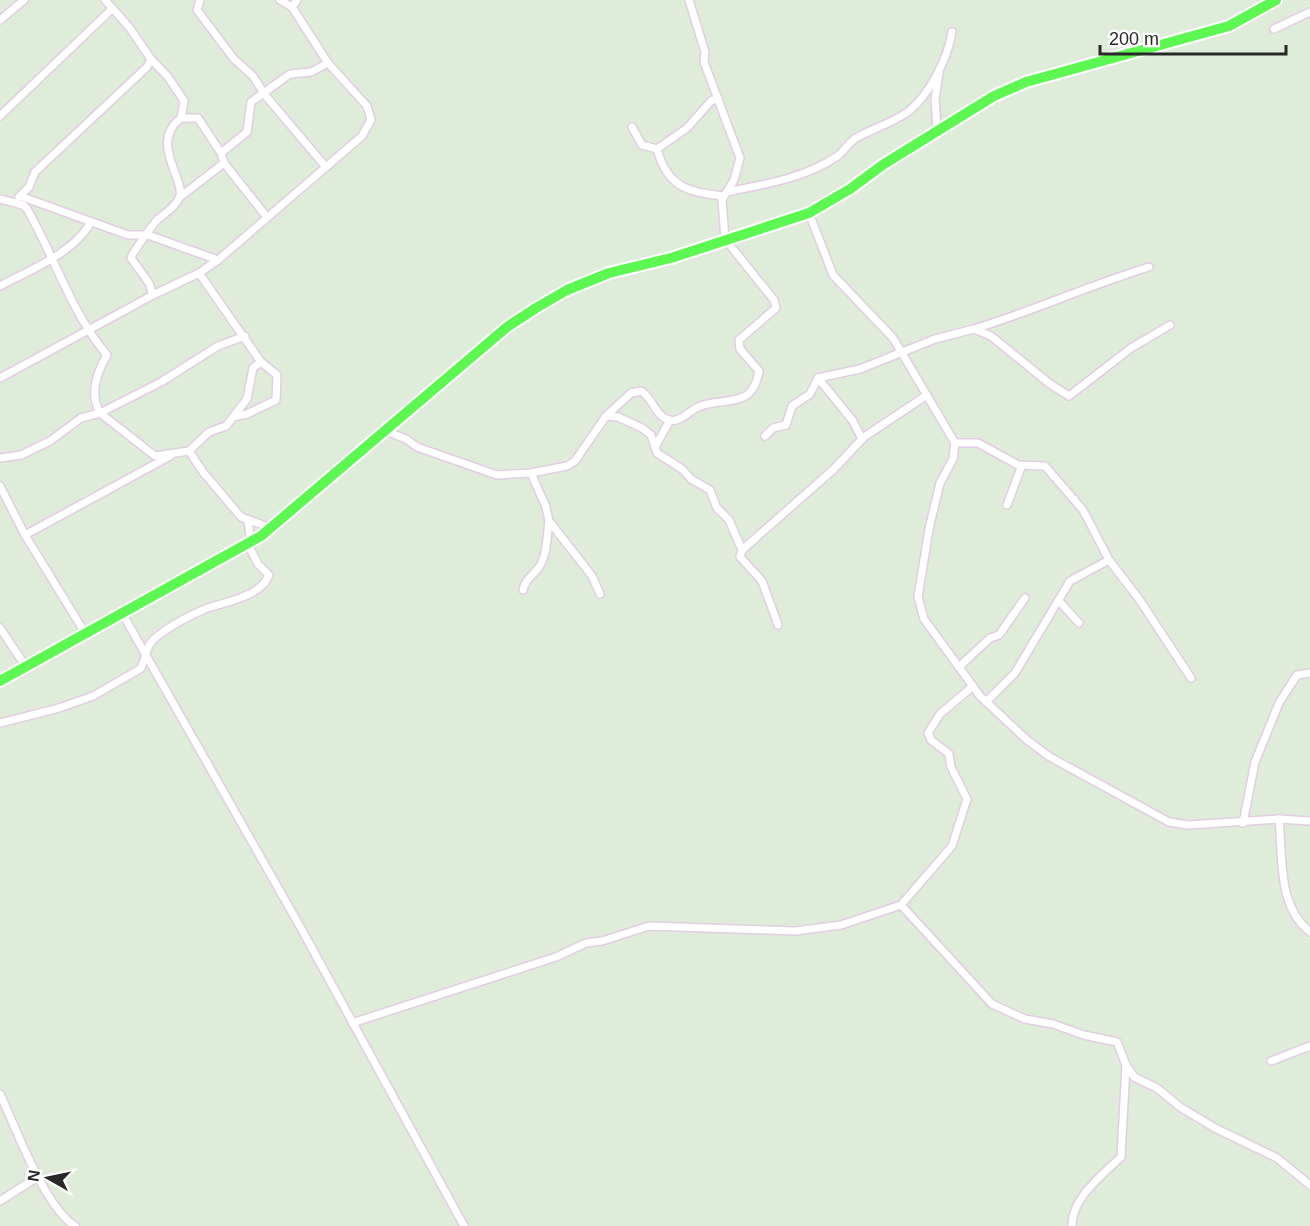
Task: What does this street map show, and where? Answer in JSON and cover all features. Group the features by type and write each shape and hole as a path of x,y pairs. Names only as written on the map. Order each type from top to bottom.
{"main road":[{"path":"0,681 250,543 271,528 507,327 567,290 609,273 671,258 809,213 994,96 1026,82 1229,26 1276,0"}],"street":[{"path":"0,20 24,0"},
{"path":"105,0 168,77 169,82 198,118 225,163 266,216"},
{"path":"200,0 197,10 207,24 234,58 253,76 265,95 326,166"},
{"path":"0,378 153,295 199,273 218,260 266,216 362,136 371,120 367,106 328,63 292,7 280,0"},
{"path":"292,7 297,0"},
{"path":"386,431 406,439 417,447 492,474 531,473 560,468 575,461 606,416 631,393 641,391 648,396 660,415 670,420 682,417 708,404 744,397 757,383 759,371 740,349 739,340 777,306 725,239 721,208 736,174 740,158 704,62 705,52 689,0"},
{"path":"0,116 112,9"},
{"path":"1274,29 1310,12"},
{"path":"657,149 660,161 668,173 688,192 726,194 797,176 838,156 857,138 909,110 940,71 948,56 952,32"},
{"path":"12,203 28,187 35,172 147,67 151,59"},
{"path":"220,153 247,132 251,102 265,95 269,88 287,79 290,74 311,72 328,63"},
{"path":"937,130 935,99 940,71"},
{"path":"632,127 642,145 657,149 687,128 711,101 718,98"},
{"path":"181,118 184,101"},
{"path":"180,197 181,190 168,154 176,122 181,118 198,118"},
{"path":"153,295 150,284 131,258 131,253 148,235 152,225 180,197 225,163"},
{"path":"20,196 48,246 51,260 87,331 107,355 96,376 95,402 100,413 155,456 189,451 209,432 224,428 247,399 253,369 261,362"},
{"path":"20,196 128,235 148,235 218,260"},
{"path":"0,199 23,205"},
{"path":"809,213 833,275 893,338 955,443 953,459 940,483 929,529 918,597 924,619 972,686 986,702 1044,753 1169,822 1188,825 1279,819 1310,821"},
{"path":"0,285 51,260 85,232 91,222"},
{"path":"818,378 860,369 935,339 1037,310 1074,293 1149,267"},
{"path":"199,273 261,362 277,375 276,400 247,414 232,417"},
{"path":"974,329 992,336 1050,384 1069,396 1131,348 1170,325"},
{"path":"0,458 21,455 50,441 81,418 100,413 161,382 218,346 244,336"},
{"path":"765,436 773,428 786,425 792,406 810,394 818,378"},
{"path":"818,378 853,421 862,439"},
{"path":"778,625 762,582 740,557 742,550 834,469 862,439 927,395"},
{"path":"606,416 634,422 651,435 657,453 682,469 691,479 710,490 717,508 729,520 742,550"},
{"path":"655,447 670,420"},
{"path":"955,443 985,445 1022,465 1045,466 1063,484 1083,510 1109,560 1139,599 1191,678"},
{"path":"25,535 179,451"},
{"path":"189,451 203,472 248,521 271,528"},
{"path":"1007,505 1022,465"},
{"path":"523,590 524,583 540,567 544,557 549,521 544,501 531,473"},
{"path":"0,486 25,535 85,633"},
{"path":"0,723 59,708 93,696 140,669 145,651 153,640 204,610 245,595 268,579 268,573 258,564 250,543 248,521"},
{"path":"549,521 592,576 600,594"},
{"path":"986,702 1015,673 1070,581 1109,560"},
{"path":"959,667 990,638 1003,631 1024,598"},
{"path":"1059,601 1079,623"},
{"path":"122,613 145,651 201,757 303,930 464,1226"},
{"path":"0,628 26,667"},
{"path":"1243,823 1255,762 1279,703 1297,675 1310,673"},
{"path":"352,1023 556,957 586,943 602,941 649,926 795,931 841,925 901,904 952,846 968,799 951,767 949,754 931,740 928,733 940,714 972,686"},
{"path":"1279,819 1286,896 1296,920 1310,932"},
{"path":"901,904 992,1004 1025,1019 1053,1024 1084,1035 1117,1042 1126,1065 1134,1077 1157,1088 1180,1107 1215,1128 1277,1158 1310,1185"},
{"path":"1271,1061 1310,1046"},
{"path":"1072,1226 1071,1215 1079,1200 1121,1157 1126,1065"},
{"path":"0,1094 39,1176 67,1221 75,1226"},
{"path":"0,1201 39,1176"}]}
